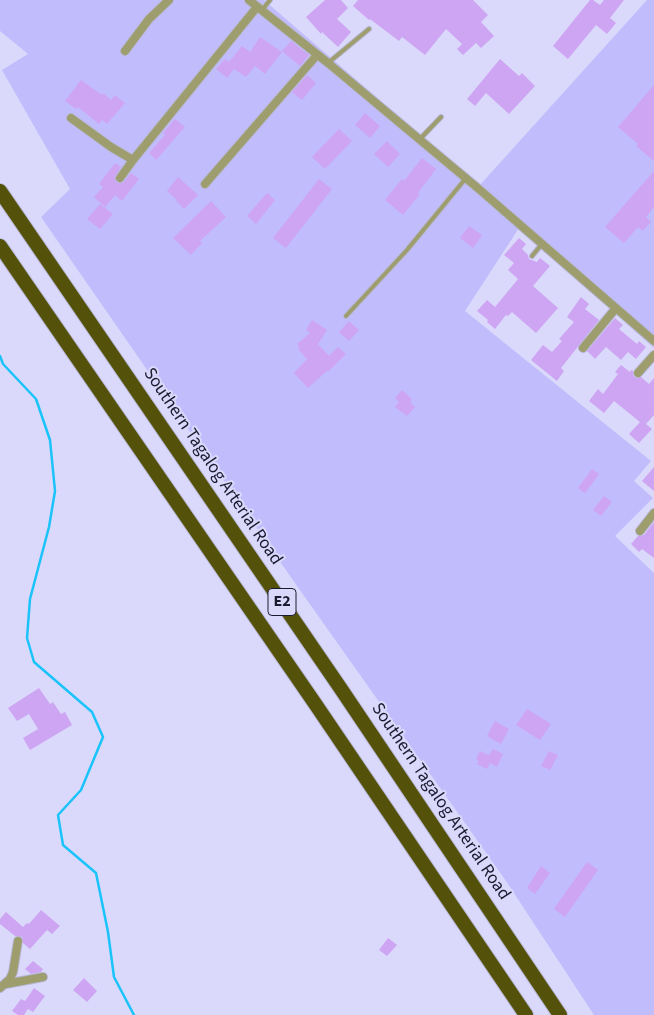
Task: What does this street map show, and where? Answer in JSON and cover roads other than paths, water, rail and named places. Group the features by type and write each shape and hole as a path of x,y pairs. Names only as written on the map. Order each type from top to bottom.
{"highway":[{"name":"Southern Tagalog Arterial Road","path":"0,191 341,688 560,1015"},
{"name":"E2","path":"0,246 310,696 526,1015"}],"street":[{"path":"125,51 149,19 169,0"},
{"path":"249,0 466,178 654,341"},
{"path":"120,178 260,8"},
{"path":"205,184 317,55"},
{"path":"71,118 111,147 133,160"},
{"path":"583,348 616,308"},
{"path":"638,373 654,355"},
{"path":"640,531 654,513"},
{"path":"2,986 10,979 13,972 18,941"},
{"path":"2,986 43,977"}],"lane":[{"path":"260,8 270,0"},
{"path":"328,63 369,29"},
{"path":"419,140 441,117"},
{"path":"346,316 407,250 466,178"},
{"path":"532,256 542,244"}],"waterway":[{"path":"0,356 3,364 36,399 50,440 55,491 49,527 30,599 27,638 34,662 92,712 103,737 81,790 58,815 63,845 96,873 108,932 114,977 134,1015"}]}
